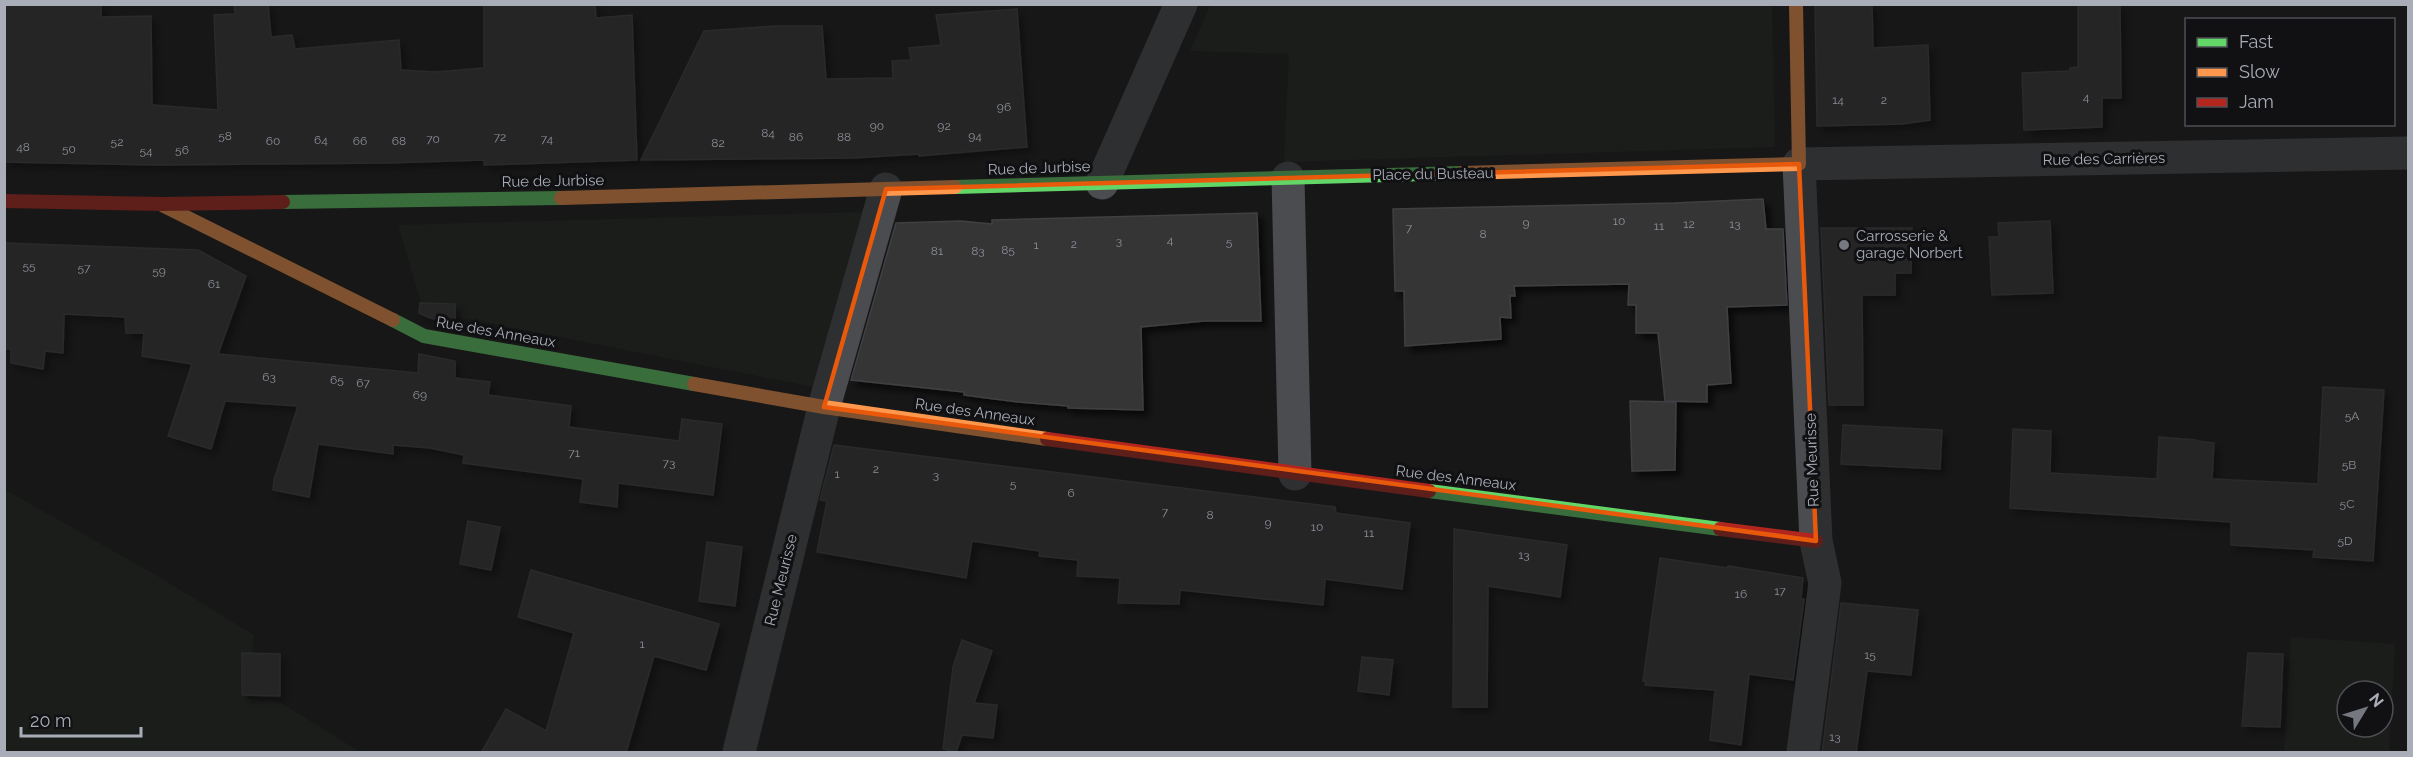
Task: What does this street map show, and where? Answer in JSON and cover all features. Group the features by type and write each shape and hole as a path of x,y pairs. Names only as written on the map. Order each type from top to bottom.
{"street":[{"path":"1102,183 1181,4"},
{"path":"1796,4 1799,164"},
{"name":"Rue des Carrières","path":"1799,164 2409,153"},
{"name":"Place du Busteau","path":"1102,183 1799,164"},
{"name":"Rue Meurisse","path":"1799,164 1816,541 1826,584 1803,753"},
{"path":"1288,178 1295,474"},
{"name":"Rue de Jurbise","path":"4,201 160,204 520,199 1102,183"},
{"name":"Rue Meurisse","path":"739,753 824,407 886,189"},
{"name":"Rue des Anneaux","path":"160,204 424,336 824,407 1295,474 1816,541"}],"highlighted area":[{"path":"1799,164 1816,541 824,407 886,189"}],"shaded area":[{"path":"1210,5 1772,5 1775,147 1284,162 1289,54 1190,51"},
{"path":"862,212 813,387 423,310 398,225"},
{"path":"4,489 159,577 254,635 247,699 280,702 360,752 5,752"},
{"path":"2291,637 2395,644 2393,679 2335,679 2335,739 2390,739 2389,752 2284,752"}],"building":[{"path":"4,4 101,4 101,17 151,16 152,105 218,110 214,15 235,14 234,4 268,4 271,37 292,35 295,49 399,40 401,70 436,72 484,68 484,4 595,4 596,18 632,15 637,160 484,165 484,160 158,165 4,162"},
{"path":"1815,4 1872,4 1873,48 1928,45 1930,120 1902,124 1817,126"},
{"path":"2078,4 2120,4 2121,98 2102,98 2102,127 2024,130 2022,73 2070,71 2070,68 2078,67"},
{"path":"1017,9 1027,147 919,156 919,154 853,158 641,160 704,31 776,26 822,26 826,79 893,78 892,61 911,60 909,48 941,45 936,15"},
{"path":"1763,199 1766,229 1783,229 1787,305 1727,307 1731,383 1707,385 1707,402 1665,401 1658,333 1636,333 1636,305 1628,305 1629,284 1514,286 1515,296 1510,296 1511,318 1500,317 1501,339 1405,346 1404,291 1395,291 1393,209"},
{"path":"1257,213 1261,321 1204,321 1141,327 1143,410 1068,408 1068,406 964,395 964,392 851,380 896,223 961,221 992,224 992,220"},
{"path":"2050,221 2053,293 1992,295 1989,237 1999,237 1998,223"},
{"path":"1821,228 1912,228 1911,273 1895,273 1895,295 1862,295 1863,405 1829,405"},
{"path":"4,243 198,250 246,276 218,354 418,373 419,354 455,361 455,378 490,382 488,395 571,406 569,427 679,441 682,419 722,424 713,495 618,483 617,507 580,502 583,479 463,463 464,455 430,448 393,445 393,454 318,444 309,497 273,490 274,480 298,406 225,401 211,449 168,436 192,364 142,356 144,333 126,333 125,317 64,314 63,353 45,351 43,369 11,363 11,349 4,349"},
{"path":"420,303 455,304 455,323 430,318 419,313"},
{"path":"2323,387 2384,390 2373,561 2313,557 2314,550 2231,545 2231,522 2010,508 2013,429 2051,431 2050,473 2157,479 2159,437 2214,443 2212,479 2318,484"},
{"path":"1630,401 1676,402 1675,470 1632,471"},
{"path":"1843,425 1942,430 1940,469 1841,464"},
{"path":"834,445 1335,507 1336,513 1410,523 1402,589 1325,579 1323,605 1180,590 1179,604 1118,603 1120,578 1077,576 1078,560 1039,556 1040,551 972,541 966,578 817,552 827,501 820,500"},
{"path":"468,521 500,527 491,570 460,564"},
{"path":"1454,529 1567,545 1560,597 1488,586 1487,707 1453,707"},
{"path":"707,542 742,547 735,606 699,601"},
{"path":"1660,558 1803,578 1801,599 1804,599 1793,680 1749,674 1741,745 1710,740 1715,690 1645,685 1646,681 1643,681"},
{"path":"531,570 719,624 706,670 654,656 626,753 481,753 506,709 546,731 574,633 518,617"},
{"path":"1841,603 1918,610 1911,675 1867,671 1856,753 1822,753"},
{"path":"962,640 992,651 974,703 997,705 993,738 962,735 956,752 943,749 953,667"},
{"path":"242,653 280,654 280,696 242,695"},
{"path":"2248,653 2283,654 2280,727 2242,726"},
{"path":"1362,657 1393,660 1389,695 1358,691"}],"traffic: fast":[{"path":"955,187 1462,173"},
{"path":"283,202 561,198"},
{"path":"393,320 424,336 694,384"},
{"path":"1429,491 1720,529"}],"traffic: slow":[{"path":"1462,173 1799,164 1796,4"},
{"path":"561,198 955,187"},
{"path":"164,206 393,320"},
{"path":"694,384 824,407 1047,439"}],"traffic: jam":[{"path":"4,201 162,204 283,202"},
{"path":"1047,439 1429,491"},
{"path":"1720,529 1816,541"}],"place":[{"name":"Carrosserie & garage Norbert","path":"1844,245"}]}
